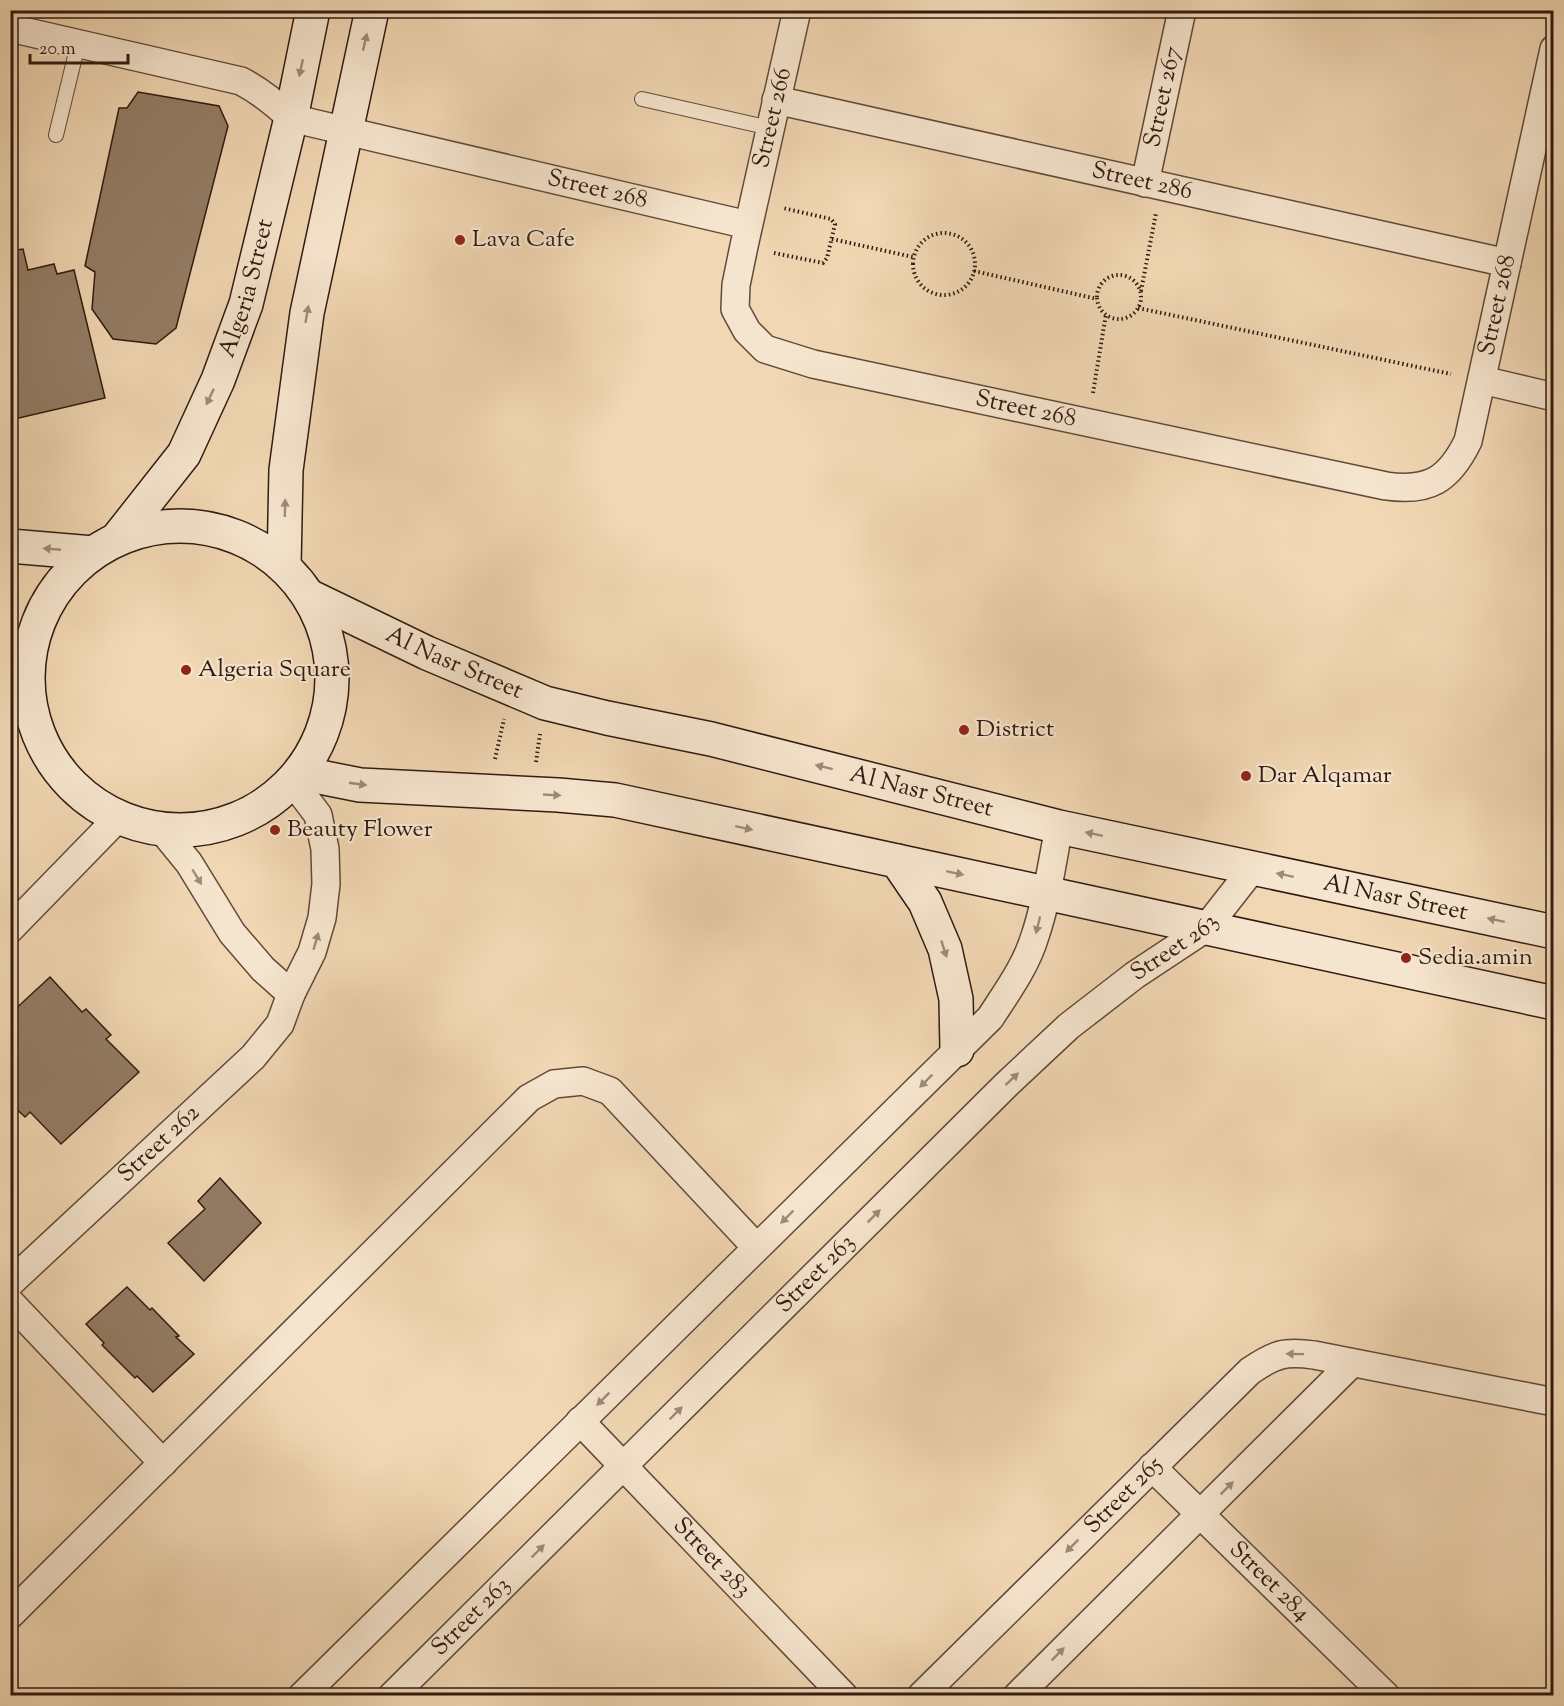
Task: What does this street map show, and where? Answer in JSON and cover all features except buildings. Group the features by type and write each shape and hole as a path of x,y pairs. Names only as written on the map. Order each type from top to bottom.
{"street":[{"name":"Algeria Street","path":"105,546 184,454 218,380 246,304 291,118 313,10"},
{"path":"284,566 286,470 307,313 372,10"},
{"name":"Street 266","path":"748,224 797,10"},
{"name":"Street 267","path":"1154,185 1182,10"},
{"path":"10,28 242,81 268,97 291,118"},
{"name":"Street 268","path":"291,118 748,224 736,285 735,309 747,331 765,349 813,364 1407,489 1427,485 1445,475 1459,459 1468,441 1554,49"},
{"name":"Street 286","path":"777,100 1507,263"},
{"path":"1482,380 1554,397"},
{"path":"10,714 66,779 90,801 118,818 162,830 210,828 255,811 297,778 324,732 333,686 328,639 309,596 284,566 255,545 222,531 187,526 151,528 105,546 62,581 39,618 28,659 29,702 42,743 66,779"},
{"path":"10,546 105,546"},
{"name":"Al Nasr Street","path":"309,596 427,653 545,703 711,739 1059,827 1554,932"},
{"path":"297,778 360,785 615,800 1554,1003"},
{"name":"Street 262","path":"10,1282 253,1057 280,1024 291,994 312,952 322,918 326,884 325,849 318,815 297,778"},
{"path":"10,929 118,818"},
{"path":"302,1695 990,1018 1016,980 1035,938 1059,827"},
{"path":"162,830 189,863 232,933 263,969 291,994"},
{"path":"897,861 925,903 945,950 956,999 957,1050"},
{"name":"Street 263","path":"392,1695 999,1092 1061,1034 1136,975 1206,928 1252,868"},
{"path":"10,1615 529,1098 554,1084 583,1081 610,1091 756,1247"},
{"path":"10,1302 163,1463"},
{"name":"Street 265","path":"921,1695 1250,1371 1269,1358 1292,1352 1554,1402"},
{"path":"1017,1695 1352,1363"},
{"name":"Street 283","path":"580,1421 844,1695"},
{"name":"Street 284","path":"1152,1467 1386,1695"}],"lane":[{"path":"56,135 78,44"},
{"path":"642,99 770,128"}],"path":[{"path":"1141,292 1132,279 1124,275 1116,275 1102,283 1097,299 1106,314 1114,318 1132,315 1138,308 1141,300 1154,185"},
{"path":"831,219 835,224 827,260 821,263 748,224 831,219"},
{"path":"939,233 950,234 962,238 970,247 975,259 974,271 969,282 960,290 949,295 937,295 926,290 918,281 913,269 914,257 918,246 927,238 939,233"},
{"path":"832,239 914,257"},
{"path":"974,271 1097,299"},
{"path":"1138,308 1482,380"},
{"path":"1088,423 1106,314"},
{"path":"488,792 511,689"},
{"path":"532,794 545,703"}],"place":[{"name":"Lava Cafe","path":"460,240"},
{"name":"Algeria Square","path":"186,670"},
{"name":"District","path":"964,730"},
{"name":"Dar Alqamar","path":"1246,776"},
{"name":"Beauty Flower","path":"275,830"},
{"name":"Sedia.amin","path":"1406,958"}]}
